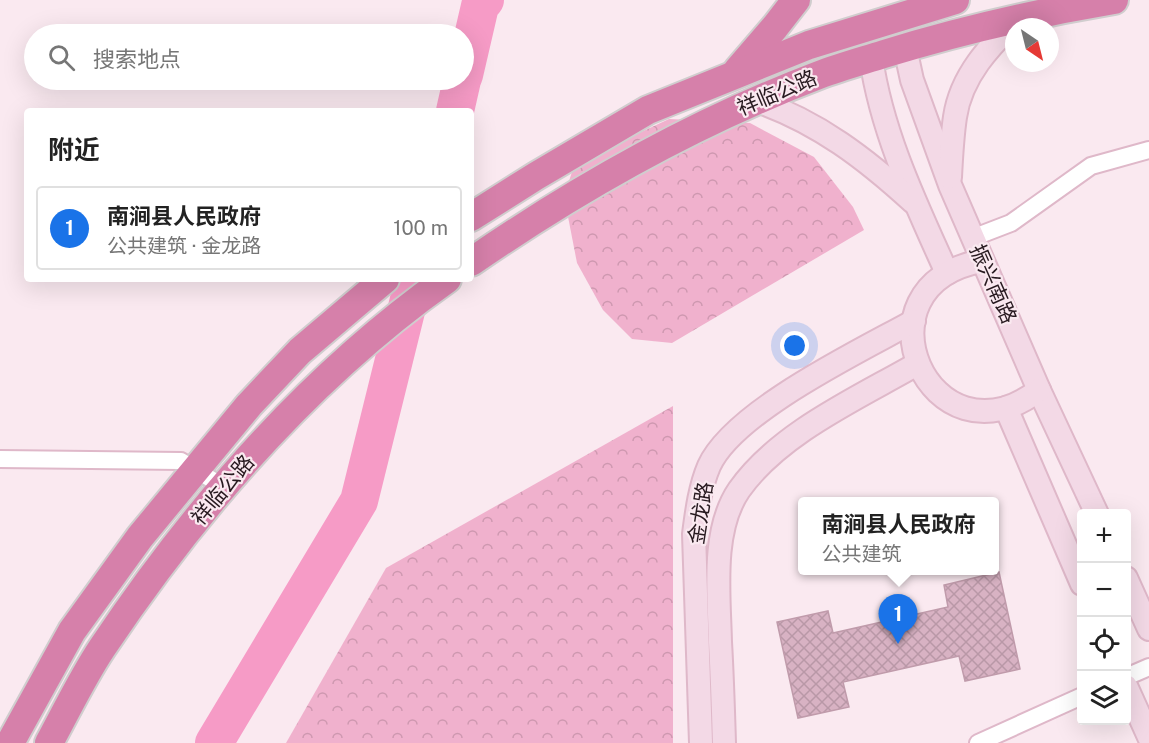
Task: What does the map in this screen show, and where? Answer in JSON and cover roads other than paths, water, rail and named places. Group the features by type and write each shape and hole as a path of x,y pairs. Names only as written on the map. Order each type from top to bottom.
{"highway":[{"path":"735,74 795,0"},
{"name":"祥临公路","path":"474,215 648,110 808,45 866,13 955,0"},
{"name":"祥临公路","path":"1019,18 1114,0"},
{"path":"899,8 905,48"},
{"path":"866,13 871,58"},
{"name":"祥临公路","path":"474,260 517,230 611,174 730,112 820,75 871,58 1005,21"},
{"name":"祥临公路","path":"10,743 72,631 140,537 249,405 300,351 381,282"},
{"name":"祥临公路","path":"49,743 101,649 167,558 224,487 276,429 320,385 385,326 443,282"}],"main road":[{"path":"950,185 955,116 964,86 987,50 1005,32"},
{"name":"振兴南路","path":"905,48 912,80 950,185 1039,390 1095,509"},
{"name":"振兴南路","path":"871,58 876,92 893,144 917,206 947,273"},
{"path":"757,101 802,119 831,136 873,167 917,206"},
{"path":"982,261 967,264 947,273 928,290 920,302 912,332 913,348 918,364 933,388 957,405 985,411 1006,408 1027,399 1039,390"},
{"name":"金龙路","path":"701,743 694,534 698,502 709,466 722,447 778,398 914,321"},
{"name":"金龙路","path":"724,743 718,581 723,533 738,492 754,472 793,438 816,422 918,364"},
{"path":"1006,408 1077,572"},
{"path":"1131,589 1149,629"},
{"path":"1131,697 1149,737"}],"street":[{"path":"972,238 1011,223 1091,166 1149,150"},
{"path":"0,459 181,461 224,487"},
{"path":"1131,674 1149,667"},
{"path":"978,743 1077,698"}],"waterway":[{"path":"474,32 480,6 485,0"},
{"path":"456,108 460,90"},
{"path":"214,743 359,501 413,282"}],"place":[{"name":"南涧县人民政府","path":"898,644"}]}
